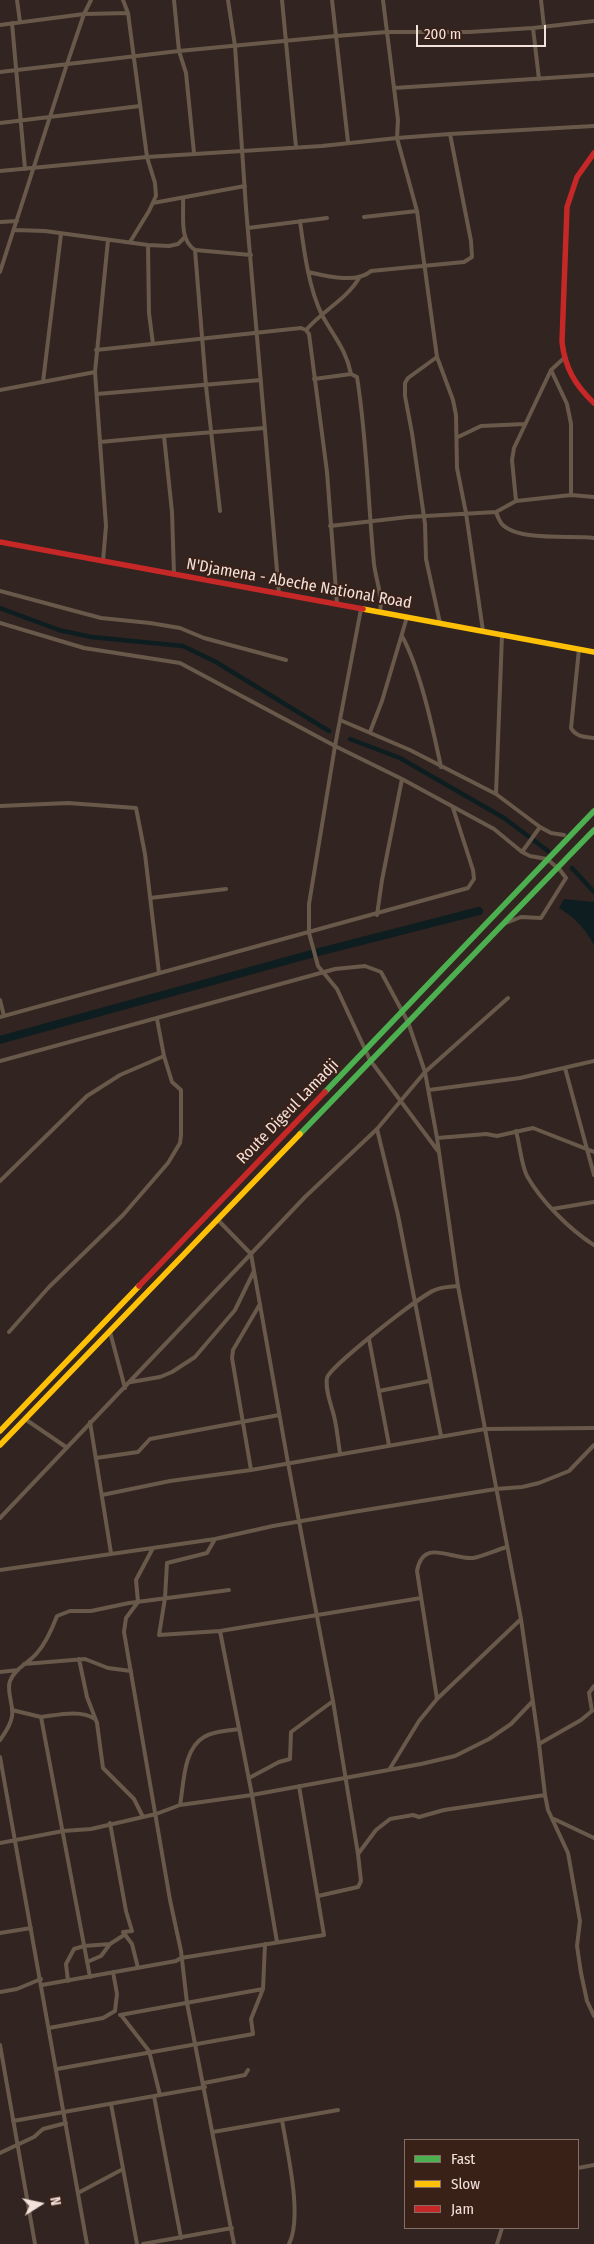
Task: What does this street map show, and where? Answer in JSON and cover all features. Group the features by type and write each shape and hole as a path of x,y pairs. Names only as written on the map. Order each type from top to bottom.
{"main road":[{"path":"594,152 577,177 567,207 562,342 563,359 570,376 579,389 594,402"},
{"name":"N'Djamena - Abeche National Road","path":"0,542 594,652"},
{"name":"Route Digeul Lamadji","path":"0,1430 594,811"},
{"name":"Route Digeul Lamadji","path":"0,1445 594,830"}],"street":[{"path":"17,0 20,22"},
{"path":"0,272 32,168 84,14 91,0"},
{"path":"123,0 128,13 147,156 155,183 156,196 130,242"},
{"path":"174,0 179,51 186,73 194,153"},
{"path":"228,0 235,46 248,228 279,594"},
{"path":"282,0 284,40 296,147"},
{"path":"332,0 348,142"},
{"path":"383,0 398,120 397,138 417,211 437,357 453,400 458,437 457,468 466,513 483,632"},
{"path":"540,0 544,27"},
{"path":"0,25 84,14 128,13"},
{"path":"0,72 284,40 388,32 461,32 533,28 594,22"},
{"path":"12,23 25,169"},
{"path":"533,28 539,79"},
{"path":"394,88 594,75"},
{"path":"0,123 140,106"},
{"path":"0,171 147,156 296,147 450,134 594,126"},
{"path":"306,330 346,294 359,278 371,270 464,262 472,257 471,241 450,134"},
{"path":"153,203 183,199 245,186"},
{"path":"183,199 185,237 189,246 195,250 251,255"},
{"path":"364,217 417,211"},
{"path":"248,228 327,218"},
{"path":"0,222 17,221"},
{"path":"300,222 305,260 322,314 344,349 351,374"},
{"path":"14,230 169,246 178,244 185,237"},
{"path":"43,382 60,234"},
{"path":"103,561 106,526 95,372 108,240"},
{"path":"148,245 149,313 154,344"},
{"path":"195,250 204,338 206,386 220,511"},
{"path":"308,272 330,277 359,278"},
{"path":"96,350 258,332 301,328 306,330"},
{"path":"306,330 327,472 337,604"},
{"path":"437,357 408,378 405,383 405,396 423,516 426,559 441,624"},
{"path":"516,501 512,460 514,448 524,424 552,370 563,359"},
{"path":"552,370 567,404 571,424 571,495"},
{"path":"0,390 95,372"},
{"path":"314,378 351,374 357,377 372,522 374,563 378,594 382,602 380,612"},
{"path":"96,394 261,380"},
{"path":"458,437 486,424 524,424"},
{"path":"100,442 265,428"},
{"path":"164,436 172,512 174,575"},
{"path":"330,526 423,516 496,512 516,501 571,495 594,496"},
{"path":"496,512 501,524 510,530 528,536 594,538"},
{"path":"0,591 101,618 180,628 204,638 286,660"},
{"path":"361,609 335,746 309,904 309,933 316,959 323,972 337,989 370,1060 440,1153"},
{"path":"370,732 382,701 407,618"},
{"path":"0,624 84,648 180,663 494,829 522,852 530,856 547,859 566,878 541,918 521,917 506,923"},
{"path":"496,794 502,635"},
{"path":"402,636 412,661 441,767"},
{"path":"579,649 571,728 578,735 594,738"},
{"path":"340,720 410,750 496,794 540,827 551,833 564,836"},
{"path":"377,915 402,779"},
{"path":"0,806 68,803 135,808 144,854 158,973"},
{"path":"0,1000 2,1016 462,892 472,884 474,879 470,858 453,808"},
{"path":"522,852 540,827"},
{"path":"150,898 226,889"},
{"path":"0,1061 323,972 365,966 381,972 408,1022 429,1090 440,1153 458,1286 521,1619 545,1795 552,1818 568,1853 580,1921 578,1946 581,1973 587,2001 594,2016"},
{"path":"0,1518 305,1197 377,1129 425,1072 508,998"},
{"path":"9,1332 49,1287 76,1263 123,1215 148,1188 175,1153 181,1135 181,1090 172,1082 164,1056 157,1019"},
{"path":"0,1182 87,1096 120,1075 164,1056"},
{"path":"429,1090 520,1078 594,1060"},
{"path":"565,1068 576,1115 592,1151 594,1175"},
{"path":"437,1138 486,1134 497,1136 533,1128 592,1151"},
{"path":"377,1129 398,1214 441,1436"},
{"path":"516,1131 527,1175 552,1209 580,1236 594,1245"},
{"path":"552,1209 594,1202"},
{"path":"218,1220 251,1254 279,1415 333,1701 358,1854 360,1884 354,1889 318,1896"},
{"path":"131,1382 160,1377 172,1372 195,1357 235,1310 254,1271"},
{"path":"340,1453 327,1378 337,1364 390,1320 435,1290 458,1286"},
{"path":"251,1470 232,1367 233,1350 261,1303"},
{"path":"110,1332 125,1388"},
{"path":"369,1339 390,1444"},
{"path":"379,1391 429,1381"},
{"path":"96,1458 138,1452 150,1439 279,1415"},
{"path":"25,1420 66,1447"},
{"path":"90,1422 111,1553"},
{"path":"102,1495 170,1481 251,1470 390,1444 485,1429 594,1428"},
{"path":"0,1570 215,1539 299,1521 530,1485 568,1471 594,1445"},
{"path":"215,1539 207,1553 167,1563 165,1598 159,1635 220,1631 421,1598"},
{"path":"437,1699 416,1571 420,1558 434,1552 472,1558 507,1547"},
{"path":"153,1548 136,1580 138,1602 126,1618 123,1628 181,1958 187,2003 205,2085 234,2244"},
{"path":"0,1740 7,1730 12,1710 10,1679 24,1664 36,1655 46,1641 57,1616 61,1613 91,1611 138,1602 229,1590"},
{"path":"388,1770 419,1721 437,1699 521,1619"},
{"path":"220,1631 249,1778 276,1942"},
{"path":"24,1664 79,1659 94,1662 114,1670 131,1671"},
{"path":"79,1659 87,1697 95,1719 103,1768 134,1799 143,1816"},
{"path":"0,1672 18,1670"},
{"path":"539,1744 581,1720 592,1711 589,1693 594,1686"},
{"path":"249,1778 278,1762 290,1759 291,1732 333,1701"},
{"path":"0,1843 63,1831 91,1829 156,1814 180,1805 252,1795 455,1756 472,1749 511,1724 532,1702"},
{"path":"12,1710 41,1717 77,1714 95,1719"},
{"path":"41,1717 90,1976"},
{"path":"180,1805 187,1764 193,1747 204,1737 239,1729"},
{"path":"0,1731 7,1730"},
{"path":"0,1757 50,2028 87,2244"},
{"path":"42,1985 176,1961 181,1958 324,1935 299,1786"},
{"path":"358,1854 376,1830 390,1819 412,1815 419,1817 444,1810 545,1795"},
{"path":"552,1818 594,1838"},
{"path":"87,1962 101,1956 110,1944 124,1935 123,1932 132,1931 126,1911 110,1824"},
{"path":"0,1933 31,1928"},
{"path":"124,1935 132,1944 138,1968"},
{"path":"68,1980 66,1964 74,1949 84,1946 110,1944"},
{"path":"57,2069 149,2051 253,2034 251,2019 263,1989 265,1944"},
{"path":"113,1972 117,1994 115,2011"},
{"path":"0,1992 17,1989 40,1979"},
{"path":"120,2015 263,1989"},
{"path":"115,2011 149,2051 160,2095"},
{"path":"50,2028 103,2018 115,2011"},
{"path":"0,2045 35,2244"},
{"path":"13,2121 160,2095 245,2075 248,2070"},
{"path":"154,2096 181,2238"},
{"path":"111,2104 137,2244"},
{"path":"213,2132 338,2110"},
{"path":"282,2120 293,2184 294,2232 289,2244"},
{"path":"0,2153 34,2137 43,2129 66,2123"},
{"path":"579,2168 594,2165"},
{"path":"78,2193 123,2168"},
{"path":"143,2244 232,2228"},
{"path":"497,2244 502,2229"}],"shaded area":[{"path":"564,899 594,902 594,945 579,924 559,908"}],"waterway":[{"path":"0,608 59,630 91,637 183,646 216,662 329,731"},
{"path":"350,739 400,758 504,818 548,851"},
{"path":"572,868 594,892"},
{"path":"0,1040 311,954 479,911"}],"traffic: fast":[{"path":"325,1092 594,811"},
{"path":"300,1134 594,830"}],"traffic: slow":[{"path":"363,609 594,652"},
{"path":"0,1445 300,1134"},
{"path":"0,1431 139,1286"}],"traffic: jam":[{"path":"594,153 577,177 567,207 562,342 563,351 572,376 581,390 594,403"},
{"path":"0,542 363,609"},
{"path":"139,1286 325,1092"}]}
